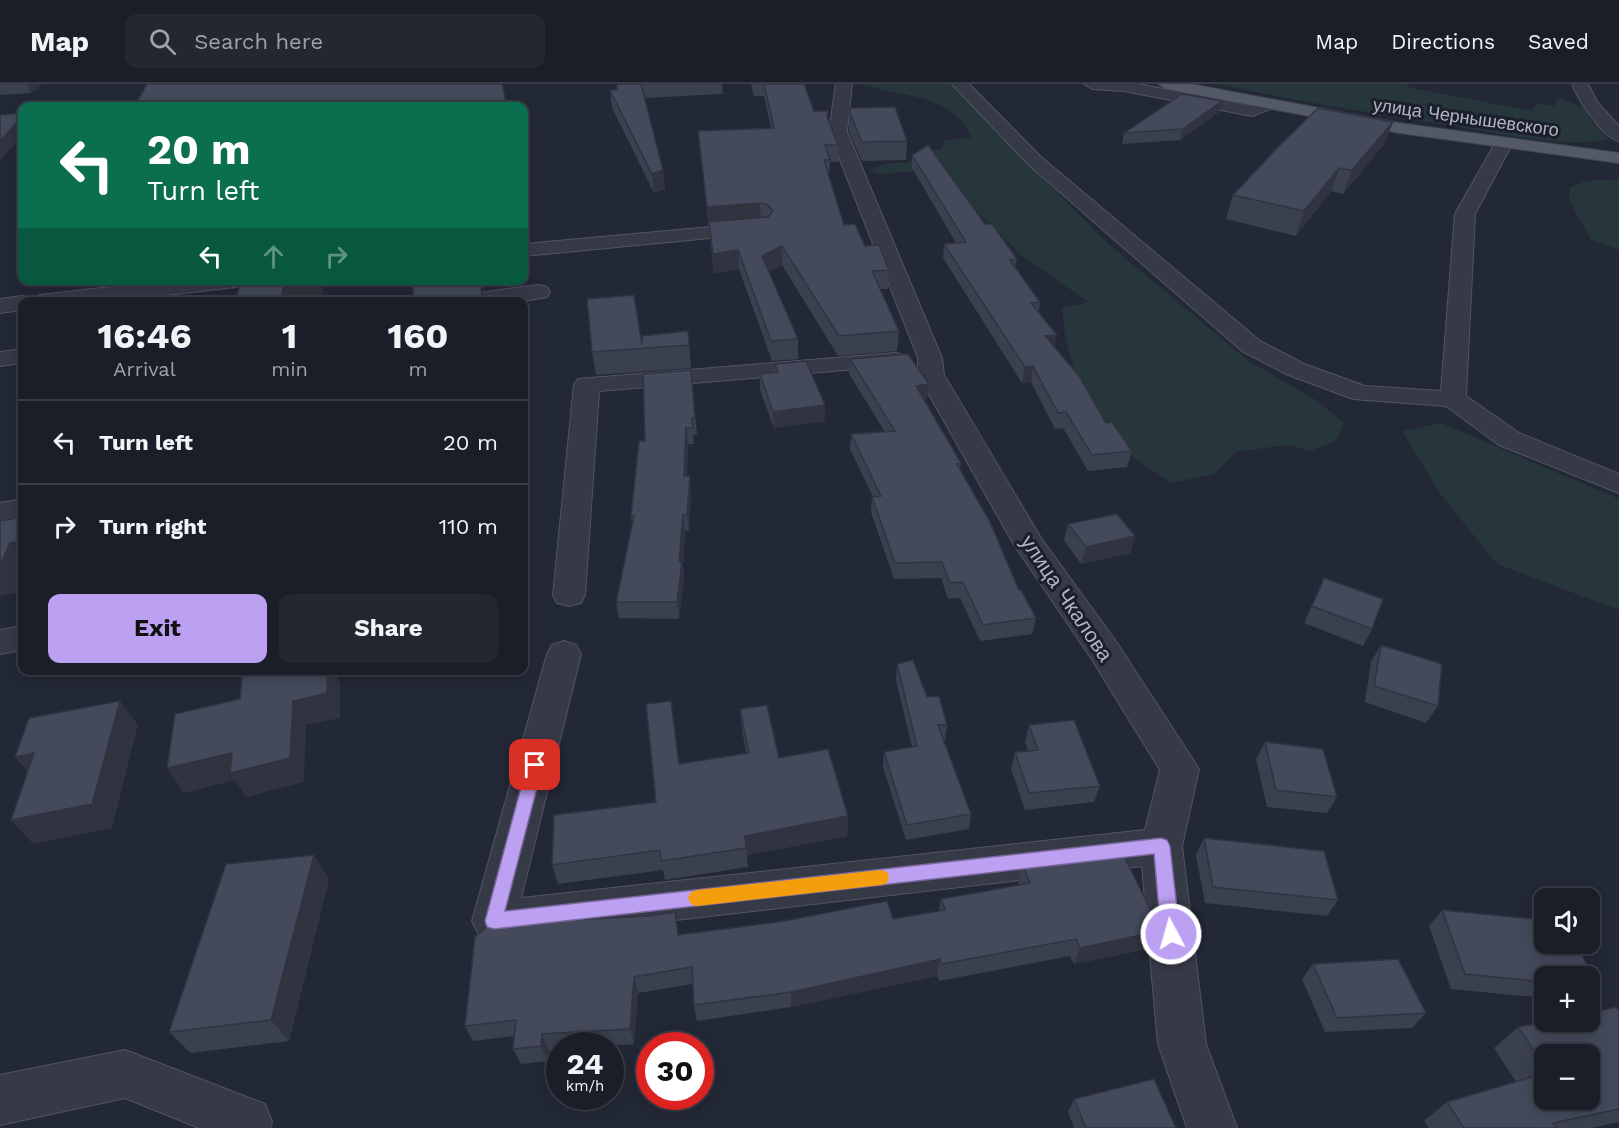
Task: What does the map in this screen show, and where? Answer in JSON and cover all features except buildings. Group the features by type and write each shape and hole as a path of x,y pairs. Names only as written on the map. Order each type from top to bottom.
{"main road":[{"name":"улица Чернышевского","path":"1166,84 1388,127 1619,158"}],"street":[{"name":"улица Чкалова","path":"844,84 844,99 837,120 838,132 930,358 931,375 1028,543 1105,652 1180,769 1161,846 1182,1044 1212,1128"},
{"path":"960,84 1035,161 1251,346 1295,369 1362,394 1453,399 1509,440 1619,484"},
{"path":"1092,84 1124,86 1252,111 1267,105"},
{"path":"1580,84 1588,102 1619,136"},
{"path":"1453,399 1465,214 1503,144"},
{"path":"528,250 761,229"},
{"path":"85,297 191,285"},
{"path":"502,297 540,292"},
{"path":"0,306 18,304"},
{"path":"0,359 18,357"},
{"path":"569,595 587,384 930,358"},
{"path":"0,512 18,509"},
{"path":"0,642 18,639"},
{"path":"564,654 494,921 1161,846"},
{"path":"0,1100 125,1074 247,1122"}],"shaded area":[{"path":"860,84 960,84 1031,167 1112,247 1247,360 1314,399 1344,422 1337,440 1310,451 1287,445 1236,452 1214,474 1171,483 1133,457 1078,385 1065,335 1062,308 1089,302 1023,257 947,181 931,170 877,174 869,170 885,164 910,162 914,153 942,149 945,140 971,138 964,124 953,113 924,99"},
{"path":"1216,84 1409,84 1407,87 1531,111 1538,103 1554,106 1558,98 1583,107 1592,123 1603,130 1608,139 1558,142 1523,138"},
{"path":"1619,179 1619,250 1591,240 1569,200 1570,188 1585,181"},
{"path":"1441,423 1619,499 1619,610 1497,564 1441,495 1402,431"}],"slow traffic":[{"path":"697,898 881,877"}],"route":[{"path":"535,765 494,921 1161,846 1171,934"}]}
